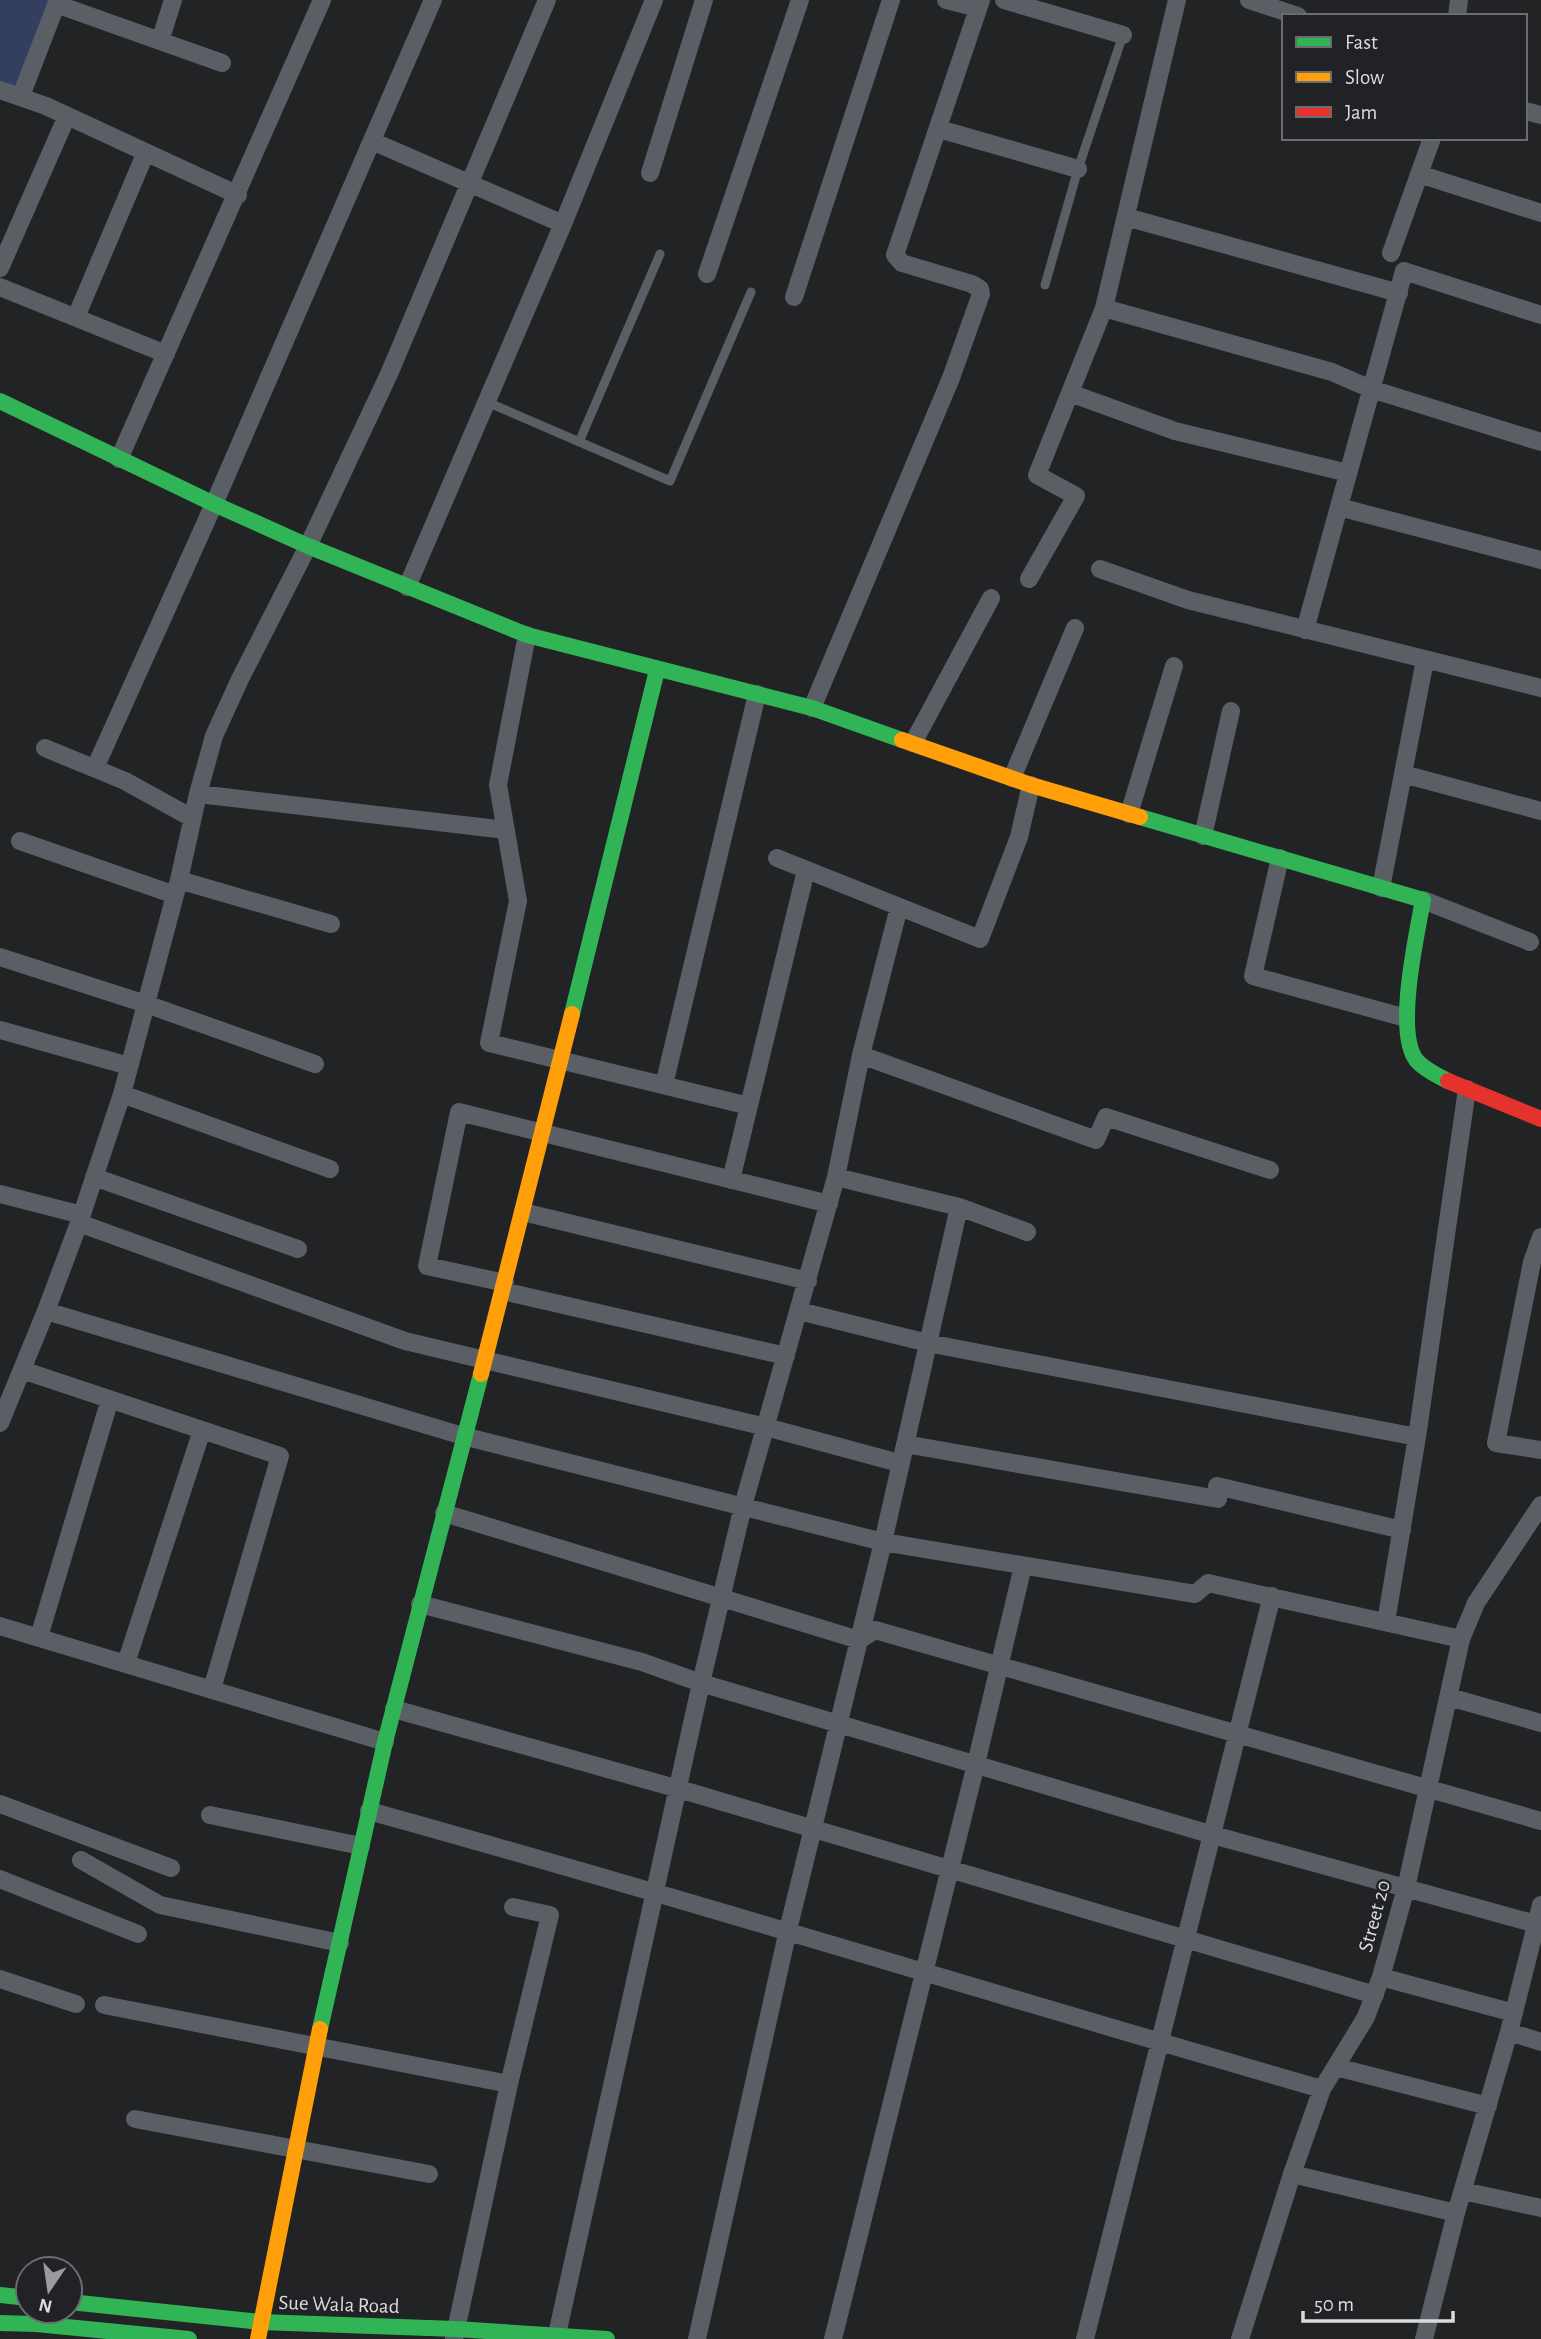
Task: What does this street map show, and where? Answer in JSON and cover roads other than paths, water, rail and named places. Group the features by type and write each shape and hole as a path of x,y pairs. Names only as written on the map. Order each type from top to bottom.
{"street":[{"path":"160,41 173,0"},
{"path":"119,459 322,0"},
{"path":"94,768 215,504 433,0"},
{"path":"0,1423 6,1394 22,1370 46,1311 122,1094 214,736 389,374 547,0"},
{"path":"407,587 563,224 654,0"},
{"path":"650,173 704,0"},
{"path":"707,274 800,0"},
{"path":"794,298 891,0"},
{"path":"812,708 951,378 981,295 980,289 972,284 902,263 895,255 979,4 946,0"},
{"path":"1004,0 1122,35"},
{"path":"1029,579 1076,496 1037,475 1104,308 1177,0"},
{"path":"1249,0 1292,14"},
{"path":"21,96 57,2 222,63"},
{"path":"0,90 21,96 238,195"},
{"path":"0,268 66,116"},
{"path":"939,129 1078,169"},
{"path":"1391,253 1431,140"},
{"path":"372,141 563,224"},
{"path":"76,317 146,152"},
{"path":"1419,174 1541,213"},
{"path":"1126,217 1399,293"},
{"path":"1305,630 1404,271 1541,315"},
{"path":"0,286 166,354"},
{"path":"1104,308 1332,372 1371,389 1541,442"},
{"path":"1070,393 1175,430 1348,474"},
{"path":"0,401 308,546 527,635 812,708 1031,785 1423,900 1530,942"},
{"path":"1339,508 1541,560"},
{"path":"1100,569 1188,600 1541,688"},
{"path":"913,743 991,598"},
{"path":"1012,778 1075,628"},
{"path":"527,635 498,785 518,901 489,1042 750,1106"},
{"path":"1381,888 1425,660"},
{"path":"1129,814 1174,666"},
{"path":"258,2339 294,2149 369,1811 463,1436 543,1134 657,670"},
{"path":"664,1085 757,694"},
{"path":"1203,835 1231,711"},
{"path":"45,748 125,780 192,818"},
{"path":"1403,774 1541,811"},
{"path":"777,858 980,939 1019,837 1031,785"},
{"path":"198,794 506,830"},
{"path":"20,841 177,888 331,924"},
{"path":"1280,858 1253,975 1406,1018"},
{"path":"732,1180 806,870"},
{"path":"1423,900 1406,1018 1407,1042 1415,1059 1430,1073 1541,1119"},
{"path":"557,2337 654,1892 743,1506 829,1204 861,1055 899,907"},
{"path":"0,957 146,1004 315,1064"},
{"path":"0,1030 129,1066"},
{"path":"861,1055 1097,1140 1106,1117 1270,1170"},
{"path":"1386,1622 1417,1437 1467,1088"},
{"path":"122,1094 330,1168"},
{"path":"786,1356 427,1266 459,1112 829,1204"},
{"path":"836,1177 959,1207 1027,1232"},
{"path":"94,1178 298,1249"},
{"path":"0,1194 80,1219 405,1340 766,1427 899,1463"},
{"path":"697,2339 789,1930 883,1542 959,1207"},
{"path":"523,1212 808,1281"},
{"path":"1541,1237 1532,1262 1496,1443 1541,1450"},
{"path":"46,1311 463,1436 883,1542 1195,1594 1208,1583 1461,1639"},
{"path":"799,1311 928,1343 1417,1437"},
{"path":"22,1370 280,1456 212,1689"},
{"path":"39,1637 110,1399"},
{"path":"126,1663 202,1430"},
{"path":"905,1444 1218,1499 1217,1486 1402,1530"},
{"name":"Street 20","path":"1240,2339 1292,2174 1322,2090 1366,2017 1381,1977 1406,1888 1461,1639 1475,1603 1541,1505"},
{"path":"444,1513 859,1640 875,1630 1541,1821"},
{"path":"834,2339 1023,1566"},
{"path":"1085,2339 1272,1596"},
{"path":"420,1604 642,1662 701,1683 1213,1835 1536,1924"},
{"path":"0,1626 386,1742"},
{"path":"1449,1696 1541,1723"},
{"path":"394,1709 951,1868 1375,1995"},
{"path":"0,1804 171,1868"},
{"path":"369,1811 789,1930 1322,2090"},
{"path":"211,1815 361,1846"},
{"path":"81,1860 160,1905 340,1943"},
{"path":"0,1879 138,1934"},
{"path":"1424,2339 1456,2213 1509,2032 1541,1905"},
{"path":"455,2334 509,2084 550,1915 513,1907"},
{"path":"1381,1977 1514,2013"},
{"path":"0,1979 76,2004"},
{"path":"104,2005 509,2084"},
{"path":"1509,2032 1541,2042"},
{"path":"1336,2067 1488,2106"},
{"path":"135,2119 429,2174"},
{"path":"1292,2174 1456,2213"},
{"path":"1463,2192 1541,2208"},
{"name":"Sue Wala Road","path":"84,2303 260,2322 455,2334 607,2339"},
{"path":"0,2323 35,2332 189,2339"}],"lane":[{"path":"1045,285 1078,169 1122,35"},
{"path":"579,442 660,254"},
{"path":"487,402 670,481 751,292"}]}
